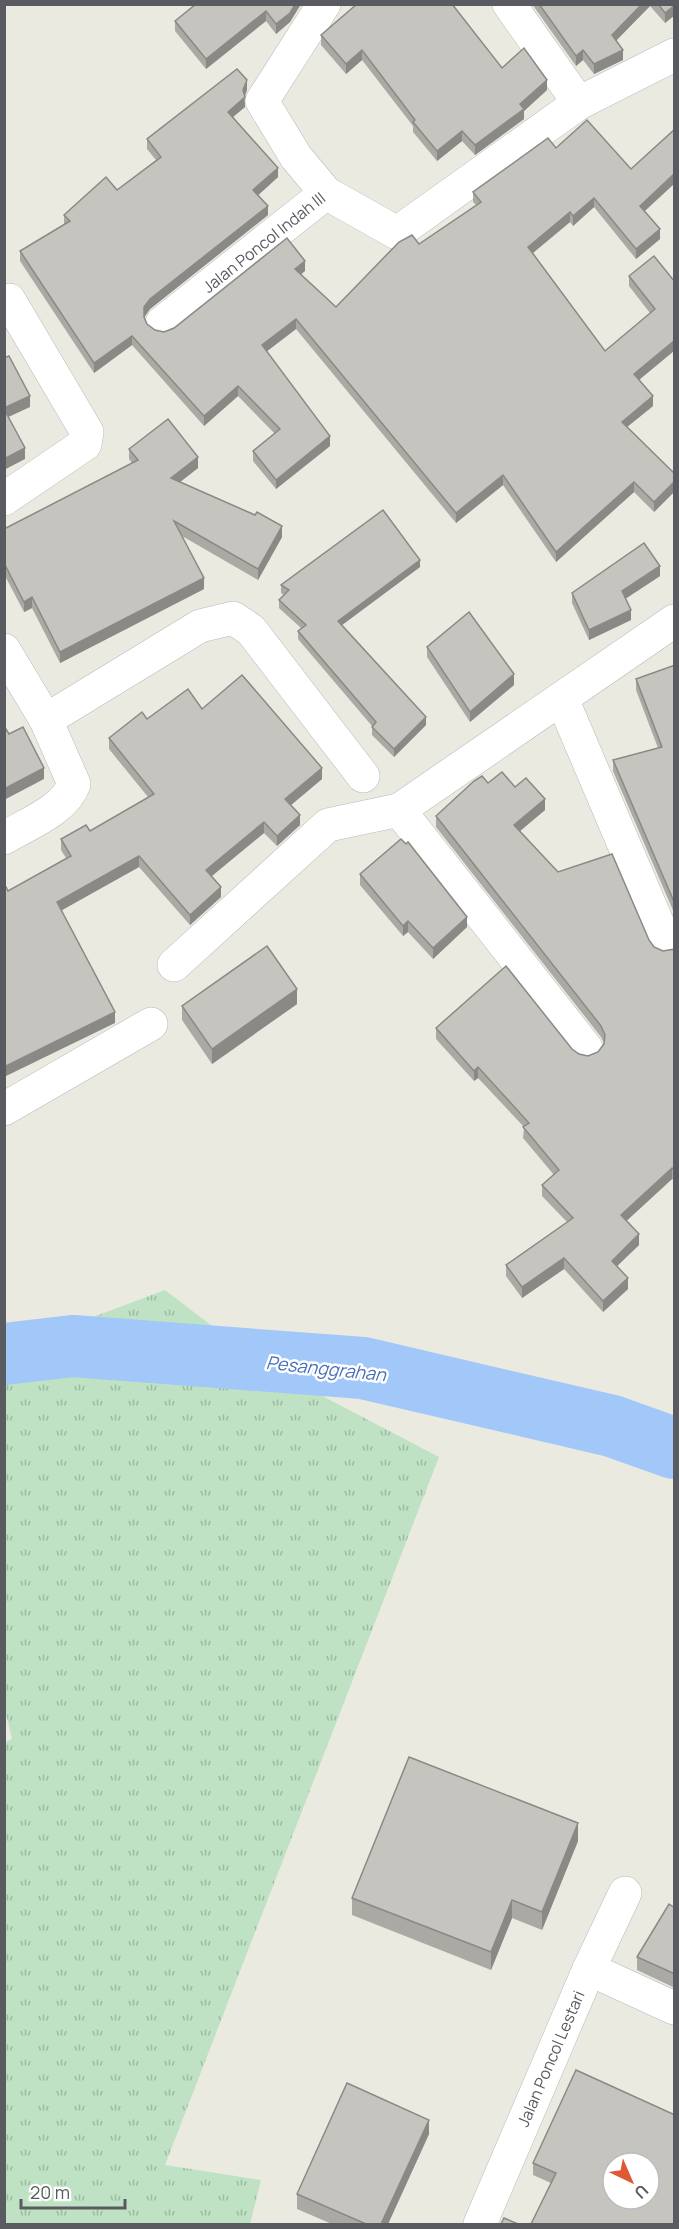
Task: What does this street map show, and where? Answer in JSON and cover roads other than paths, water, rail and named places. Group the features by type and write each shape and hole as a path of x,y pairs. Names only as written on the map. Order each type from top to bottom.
{"street":[{"path":"324,4 262,101 296,157 326,193"},
{"path":"509,4 579,103"},
{"name":"Jalan Poncol Indah III","path":"162,323 326,193 397,233 579,103 675,55"},
{"path":"4,499 85,444 87,432 9,300"},
{"path":"46,720 200,626 232,618 250,630 363,776"},
{"path":"174,965 328,825 399,810 675,621"},
{"path":"4,650 46,720 74,784 70,795 4,838"},
{"path":"562,699 666,944"},
{"path":"399,810 586,1048"},
{"path":"4,1110 150,1024"},
{"name":"Jalan Poncol Lestari","path":"480,2224 589,1969 625,1893"},
{"path":"589,1969 675,2008"}],"waterway":[{"name":"Pesanggrahan","path":"4,1354 73,1346 363,1368 612,1426 674,1448"}]}
